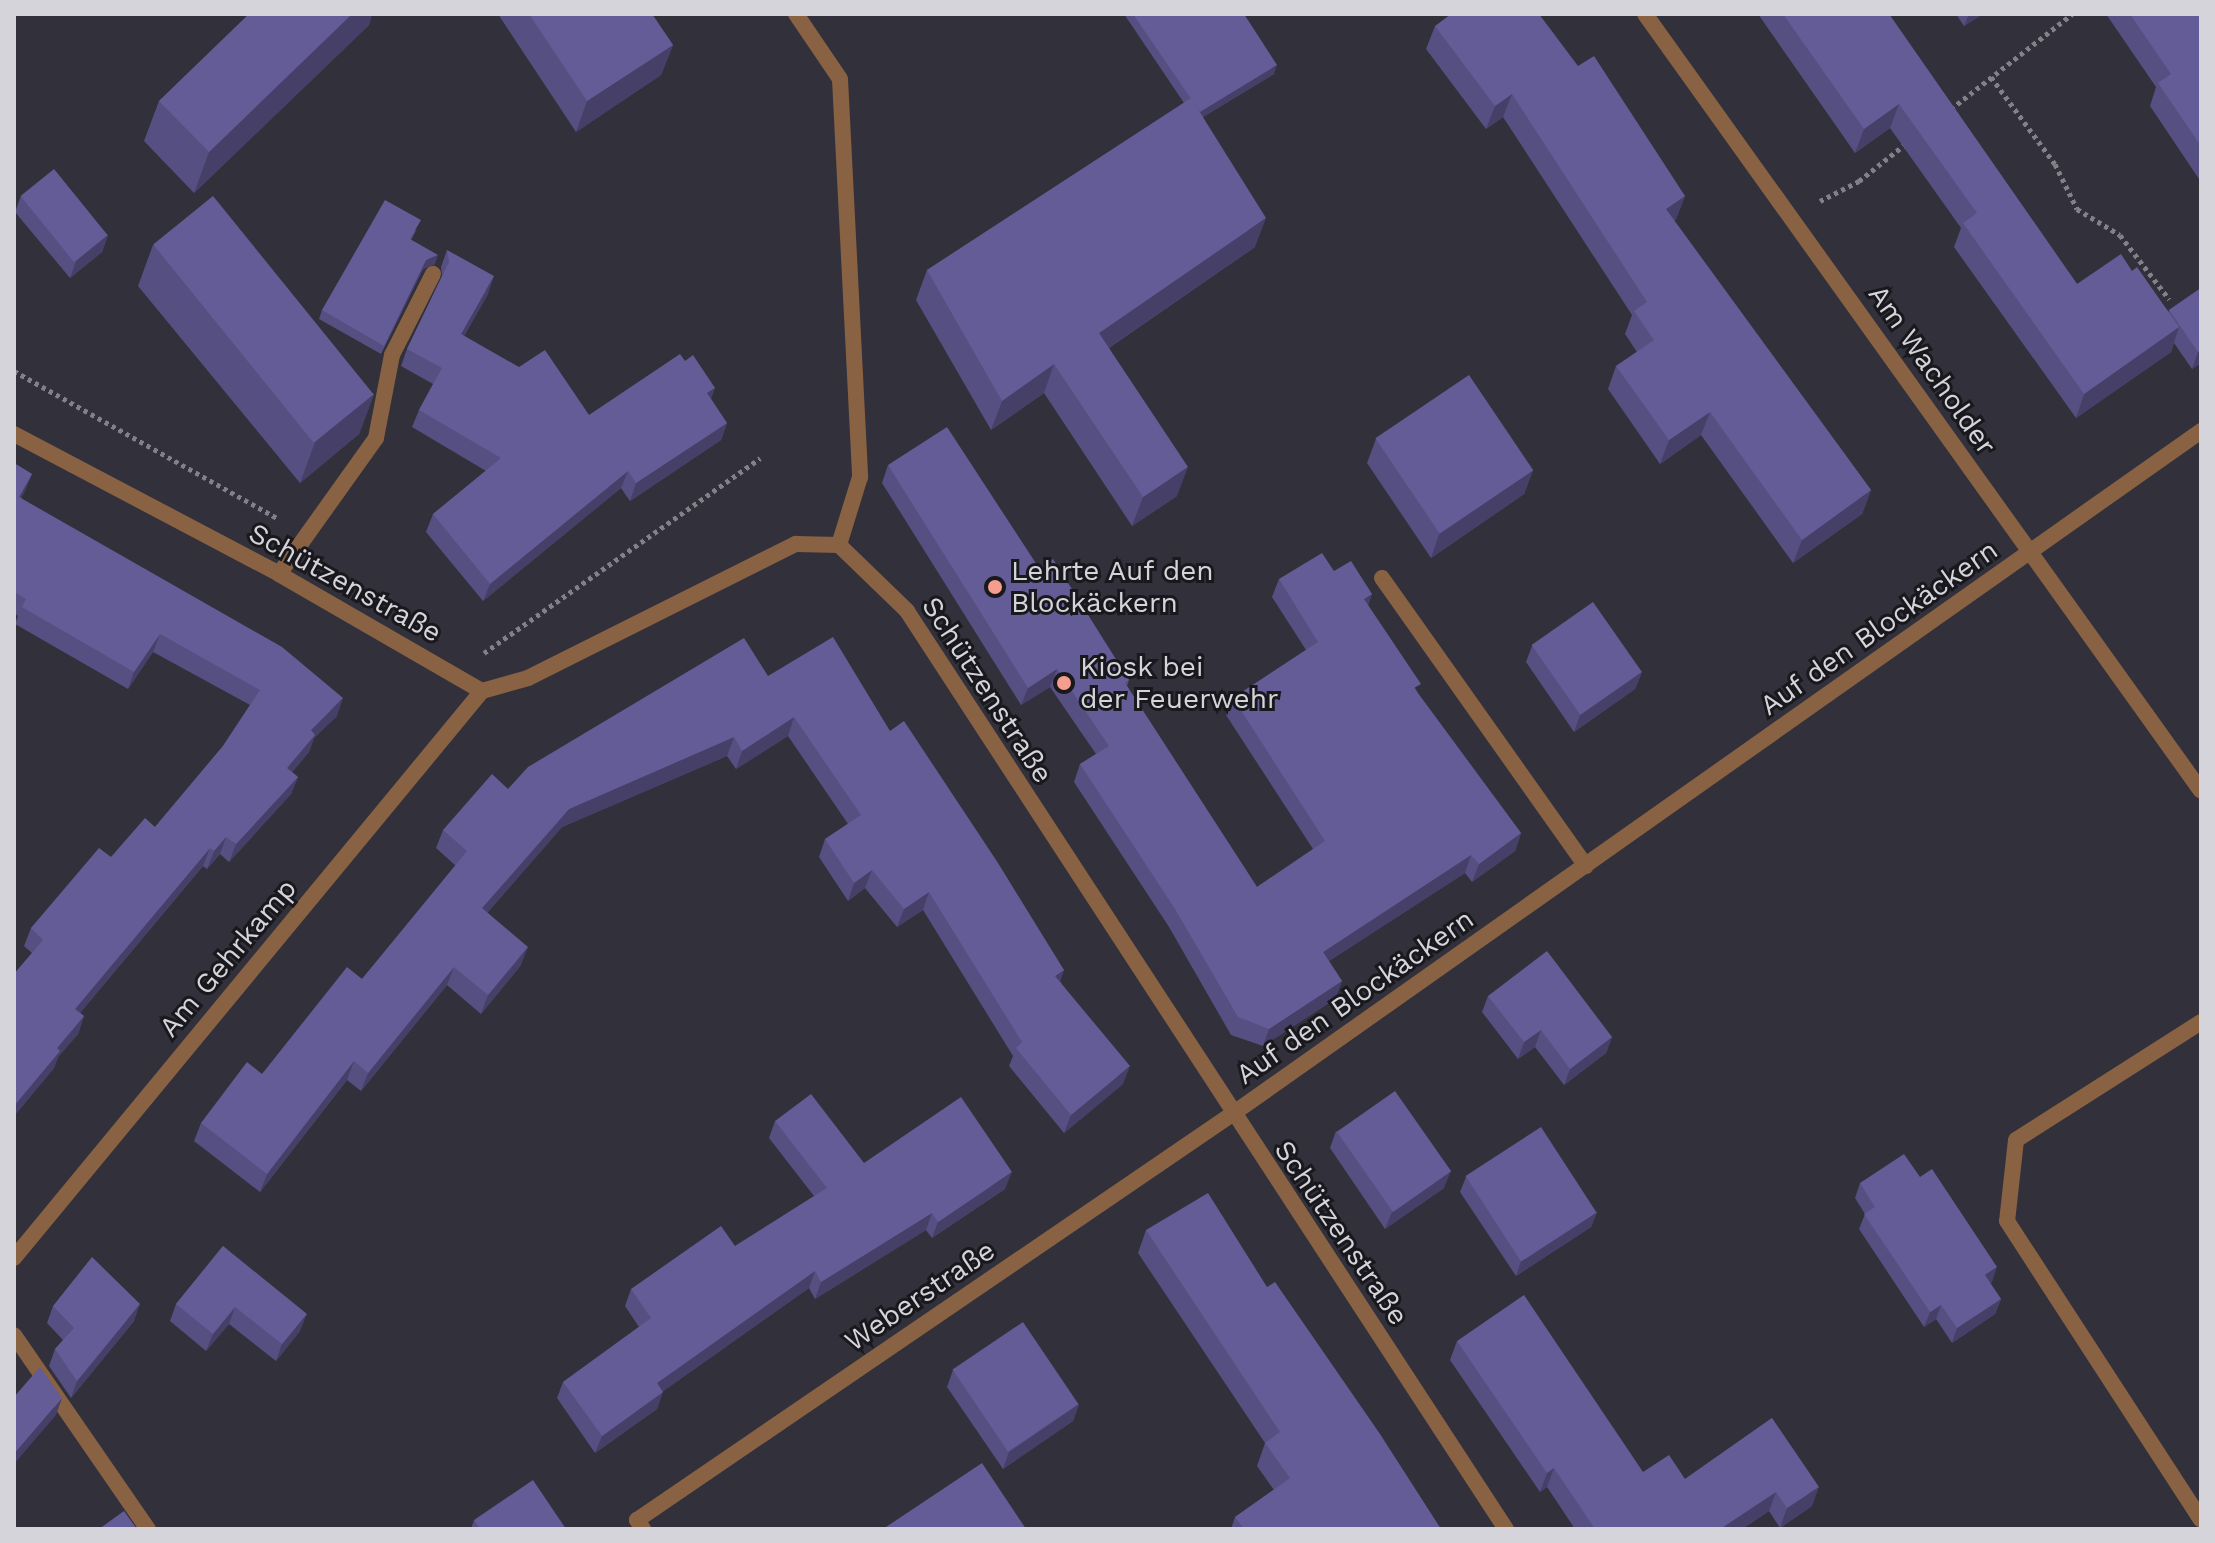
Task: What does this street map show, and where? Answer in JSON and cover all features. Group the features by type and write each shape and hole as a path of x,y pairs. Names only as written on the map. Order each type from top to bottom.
{"street":[{"path":"482,691 528,678 796,544 839,545 860,477 840,79 796,14"},
{"name":"Am Wacholder","path":"1645,14 2201,791"},
{"path":"279,574 376,438 392,355 433,274"},
{"name":"Auf den Blockäckern","path":"1231,1115 2201,431"},
{"name":"Schützenstraße","path":"14,434 279,574 482,691"},
{"name":"Schützenstraße","path":"839,545 907,611 1231,1115 1506,1529"},
{"path":"1382,578 1586,866"},
{"name":"Am Gehrkamp","path":"14,1258 482,691"},
{"path":"2201,1022 2016,1140 2007,1221 2201,1520"},
{"name":"Weberstraße","path":"640,1524 1231,1115"},
{"path":"14,1335 148,1529"}],"path":[{"path":"1942,116 2072,14"},
{"path":"1991,77 2055,164 2077,209 2120,235 2169,299"},
{"path":"1791,216 1859,181 1918,134"},
{"path":"14,371 307,535"},
{"path":"484,651 760,458"},
{"path":"471,644 484,651"},
{"path":"482,691 484,651"}],"building":[{"path":"249,14 352,14 209,152 159,101"},
{"path":"529,14 652,14 673,45 587,101"},
{"path":"1133,14 1244,14 1277,65 1200,112"},
{"path":"1451,14 1539,14 1578,66 1594,56 1685,196 1666,209 1871,490 1802,540 1710,412 1669,440 1616,366 1654,340 1634,311 1647,302 1512,94 1495,106 1435,26"},
{"path":"1783,14 1889,14 2077,284 2121,254 2132,271 2137,267 2179,327 2084,394 1963,223 1977,213 1899,104 1864,129"},
{"path":"2130,14 2201,14 2201,146 2158,83 2171,74"},
{"path":"1191,98 1266,218 1099,333 1188,467 1143,497 1054,364 1002,401 927,270"},
{"path":"54,169 107,235 74,262 21,196"},
{"path":"213,196 373,394 314,443 153,244"},
{"path":"385,200 421,220 410,239 438,255 426,260 384,346 322,310"},
{"path":"447,250 494,276 461,334 519,367 545,350 589,415 680,354 685,361 693,355 715,388 707,393 727,423 636,483 628,471 490,584 433,514 501,458 419,410 442,368 407,349 449,262"},
{"path":"2201,288 2201,350 2198,352 2169,310"},
{"path":"1469,375 1533,470 1440,534 1375,438"},
{"path":"947,427 1039,568 1053,559 1129,680 1125,683 1257,887 1325,841 1233,698 1318,642 1279,579 1322,553 1334,571 1351,561 1372,594 1364,599 1421,684 1414,688 1521,833 1479,864 1471,855 1323,952 1342,981 1269,1029 1238,1017 1175,909 1080,764 1109,746 1057,669 1028,688 888,465"},
{"path":"14,463 32,474 19,497 282,647 343,698 311,730 315,735 287,768 298,777 236,844 226,837 214,851 210,848 75,1009 84,1016 57,1048 60,1051 14,1106 14,974 43,940 31,928 99,848 111,857 145,818 155,827 223,746 260,690 160,634 134,672 22,607 26,599 14,592"},
{"path":"1593,602 1642,672 1580,715 1532,645"},
{"path":"833,637 890,731 904,721 1064,970 1055,976 1130,1066 1071,1115 1016,1048 1022,1042 929,892 904,909 872,870 854,883 825,839 861,815 794,717 742,751 734,737 569,809 482,908 528,947 488,995 454,967 368,1073 354,1061 267,1174 201,1123 247,1062 262,1074 347,967 362,979 467,851 443,830 492,774 508,789 528,767 744,638 768,676"},
{"path":"1547,951 1612,1037 1570,1069 1541,1030 1524,1042 1488,996"},
{"path":"1395,1091 1451,1171 1393,1212 1337,1132"},
{"path":"811,1094 864,1163 961,1097 1012,1172 938,1222 932,1213 821,1282 815,1271 657,1383 663,1392 602,1436 563,1382 651,1318 631,1289 721,1226 735,1246 827,1188 775,1121"},
{"path":"1541,1127 1597,1213 1521,1262 1466,1176"},
{"path":"1904,1154 1920,1177 1932,1169 1997,1267 1985,1275 2001,1299 1957,1328 1941,1305 1930,1312 1864,1214 1875,1207 1860,1183"},
{"path":"1208,1193 1267,1287 1275,1282 1441,1529 1244,1529 1235,1517 1290,1478 1265,1443 1280,1432 1146,1230"},
{"path":"223,1246 307,1314 282,1344 235,1307 213,1334 176,1304"},
{"path":"92,1257 140,1304 77,1381 55,1349 74,1328 53,1306"},
{"path":"1524,1295 1643,1472 1669,1455 1685,1479 1772,1418 1819,1487 1787,1508 1776,1492 1720,1529 1595,1529 1554,1468 1547,1473 1457,1341"},
{"path":"1023,1322 1078,1404 1008,1452 953,1370"},
{"path":"40,1367 62,1398 14,1454 14,1397"},
{"path":"982,1463 1026,1529 883,1529"},
{"path":"533,1480 566,1529 480,1529 474,1520"},
{"path":"124,1511 137,1529 99,1529"}],"place":[{"name":"Lehrte Auf den Blockäckern","path":"995,587"},
{"name":"Kiosk bei der Feuerwehr","path":"1064,683"}]}
